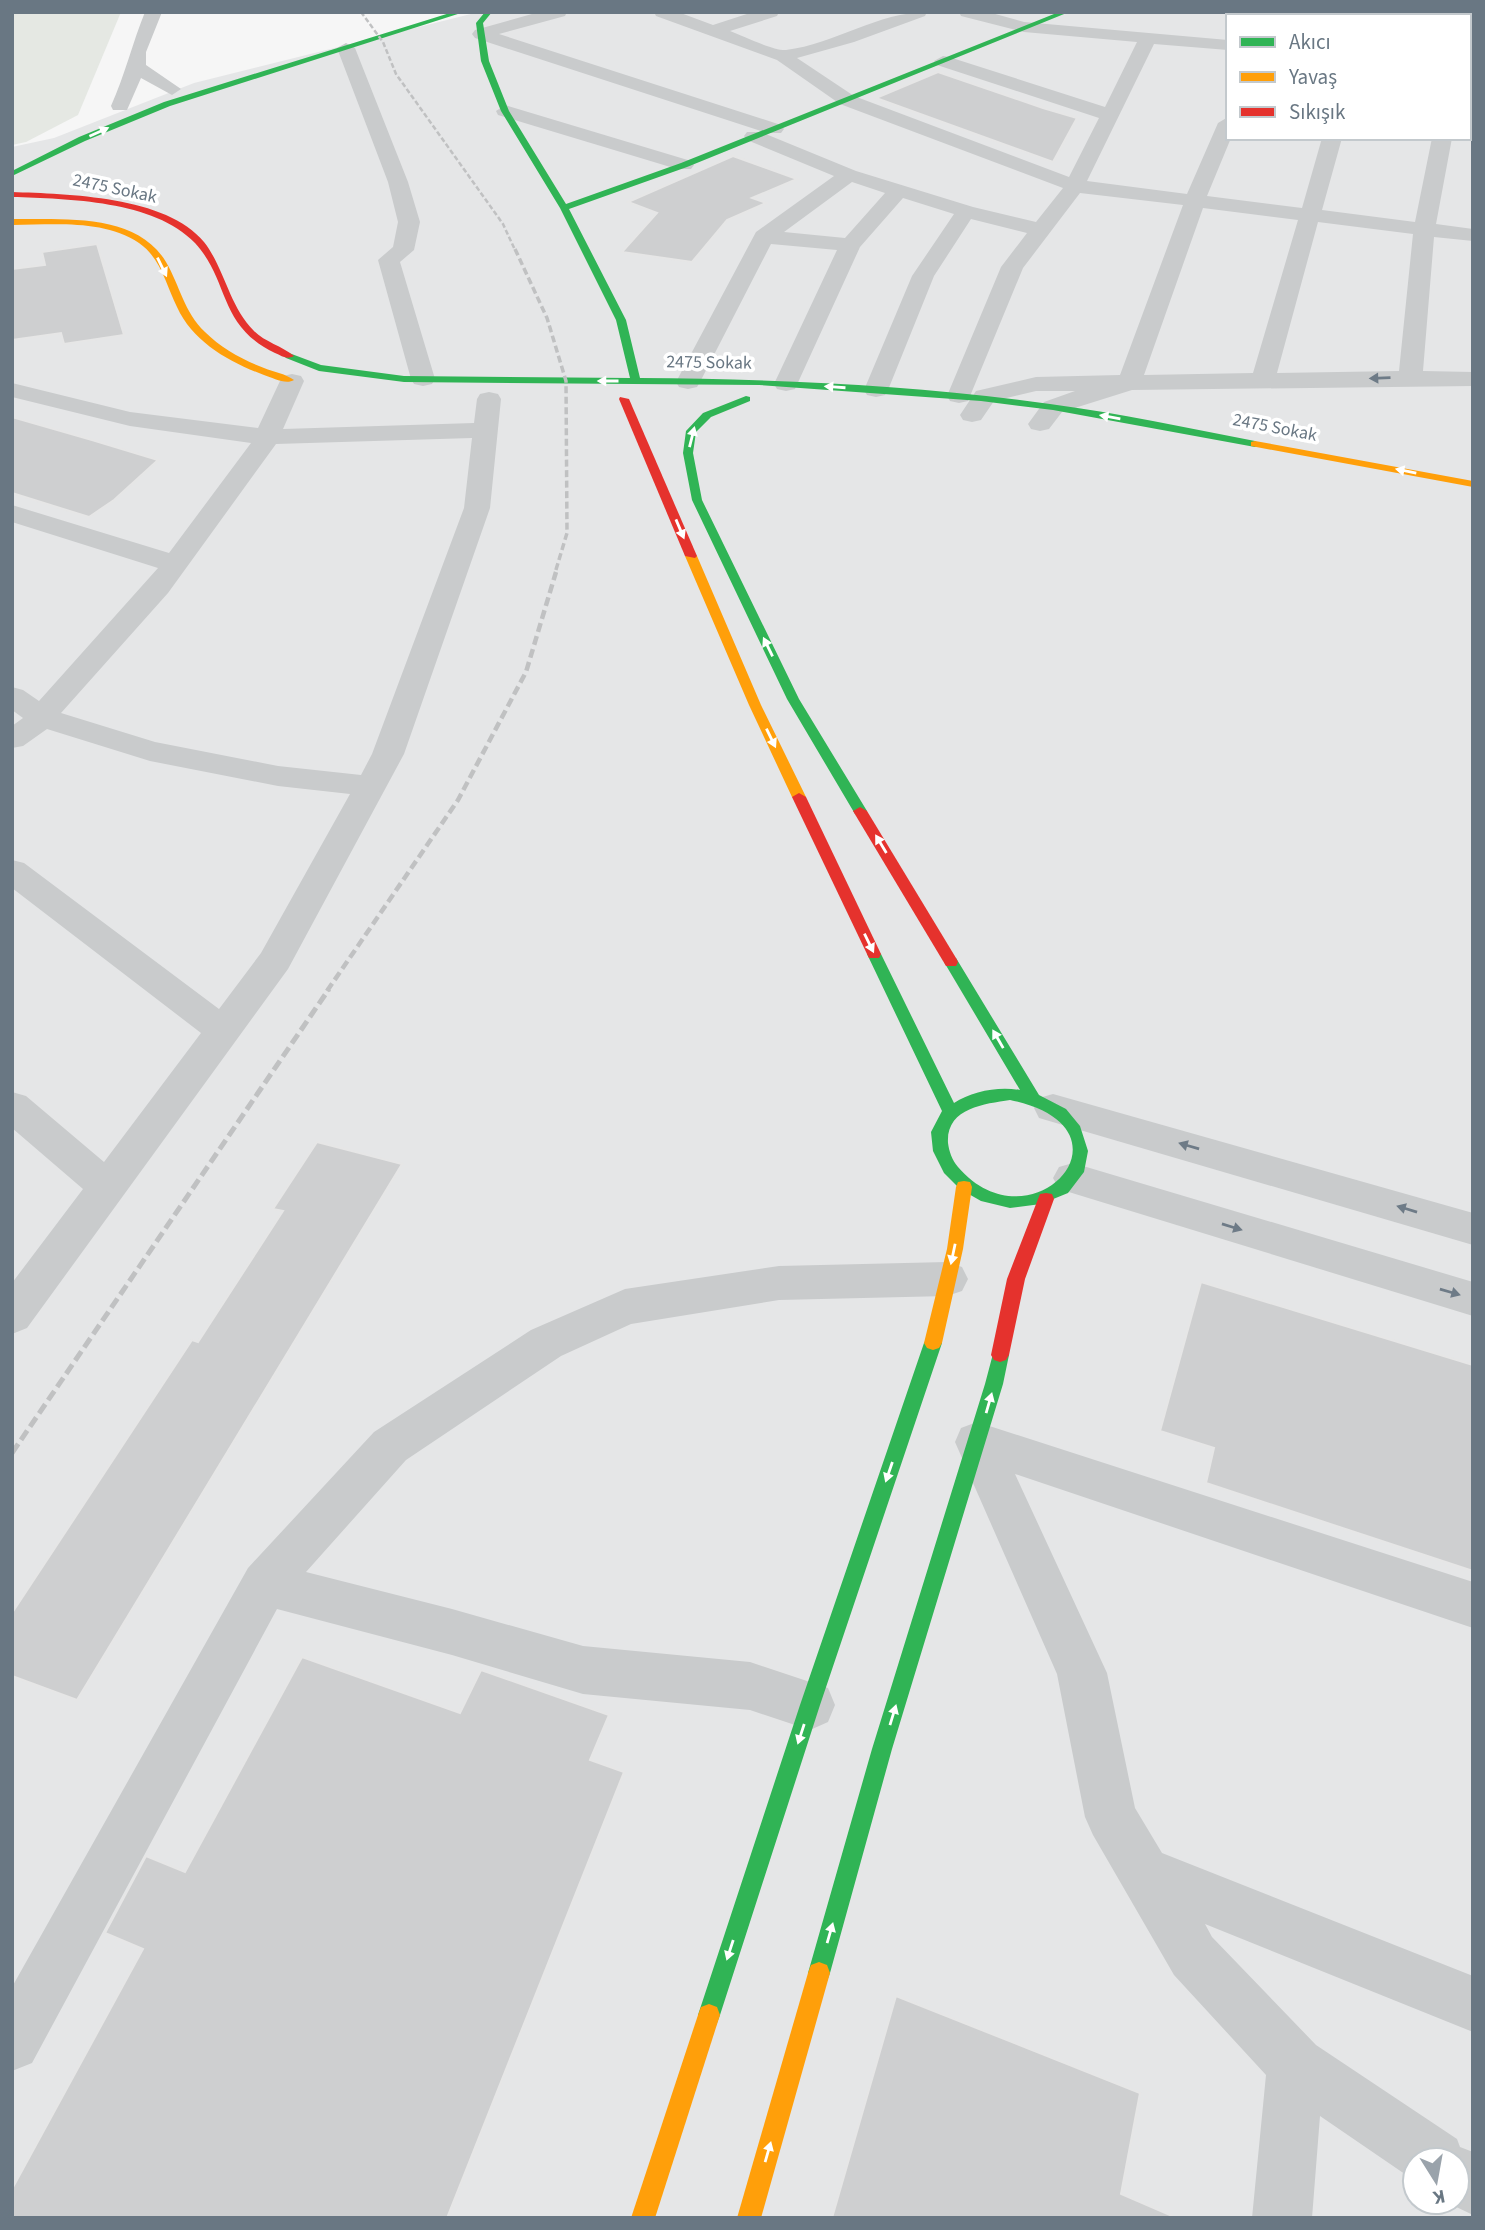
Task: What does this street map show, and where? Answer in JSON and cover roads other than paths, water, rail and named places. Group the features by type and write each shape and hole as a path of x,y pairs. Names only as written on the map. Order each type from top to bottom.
{"main road":[{"path":"12,159 120,106 417,16 460,12"},
{"path":"36,153 167,104 346,48 417,16 483,12"},
{"path":"489,12 480,20 485,61 505,111 564,208 621,320 636,381"},
{"path":"564,208 684,165 1066,12"},
{"path":"417,16 481,34"},
{"path":"12,174 54,138"},
{"path":"36,153 43,182 72,196"},
{"name":"2475 Sokak","path":"12,194 72,196 136,208 182,228 199,242 214,268 236,318 265,347 319,368 423,379 688,382 766,395 976,407"},
{"path":"12,205 77,211 127,226 157,255 189,322 225,352 273,376 298,382"},
{"name":"2475 Sokak","path":"12,222 92,227 125,232 142,240"},
{"path":"12,228 46,223"},
{"name":"2475 Sokak","path":"707,399 876,390 1044,420 1167,427 1473,484"},
{"path":"766,395 718,409 695,424 689,440 689,457 701,509 793,699 1043,1103"},
{"path":"644,399 617,399 755,705 951,1112"},
{"path":"749,2218 882,1749 994,1384 1016,1279 1060,1189 1082,1156 1079,1138 1069,1121 1043,1103 1010,1094 987,1095 967,1101 951,1112 940,1128 938,1146 943,1164 975,1194 998,1201 1023,1203 1060,1189"},
{"path":"643,2218 810,1705 930,1351 947,1279 964,1186"}],"street":[{"path":"120,106 136,68 137,52 153,12"},
{"path":"481,34 559,12"},
{"path":"662,12 783,56 847,100 1075,186 1473,235"},
{"path":"713,31 771,12"},
{"path":"783,56 848,38 919,12"},
{"path":"967,12 1024,27 1147,40 1226,45"},
{"path":"481,34 774,129"},
{"path":"976,407 1012,267 1075,186 1147,40"},
{"path":"346,48 398,182 409,222 403,250 389,260 423,379"},
{"path":"943,61 1110,116"},
{"path":"136,68 173,89"},
{"path":"505,111 684,165"},
{"path":"1129,383 1195,200 1226,128"},
{"path":"754,136 849,175 966,211 1041,230"},
{"path":"1262,382 1331,140"},
{"path":"1410,377 1424,229 1442,140"},
{"path":"688,382 764,237 849,175"},
{"path":"766,395 850,245 899,190"},
{"path":"876,390 923,276 966,211"},
{"path":"764,237 850,245"},
{"path":"976,407 1009,388 1036,384 1262,382 1410,377 1473,379"},
{"path":"12,739 41,717 158,587 262,447 298,382"},
{"path":"1044,420 1088,394 1129,383"},
{"path":"1167,427 1148,414 1150,403 1169,390 1194,383"},
{"path":"12,390 130,419 267,437 488,407 477,508 388,754 275,960 12,1315"},
{"path":"12,513 175,564"},
{"path":"12,696 41,717 150,751 278,775 370,786"},
{"path":"12,871 223,1031"},
{"path":"1043,1103 1473,1229"},
{"path":"12,1106 107,1187"},
{"path":"1060,1189 1473,1299"},
{"path":"12,2043 265,1584 390,1446 546,1343 625,1307 779,1283 947,1279"},
{"path":"977,1442 1473,1605"},
{"path":"977,1442 1082,1673 1111,1818 1193,1956 1296,2065 1415,2146"},
{"path":"265,1584 452,1632 583,1670 750,1686 810,1705"},
{"path":"1143,1872 1473,2004"},
{"path":"1282,2218 1296,2065"}],"railway":[{"path":"361,12 383,42 396,74 503,224 515,250"},
{"path":"515,249 547,318 566,381 567,533 555,573"},
{"path":"327,991 458,800 526,672 556,572"},
{"path":"12,1453 329,989"}]}
